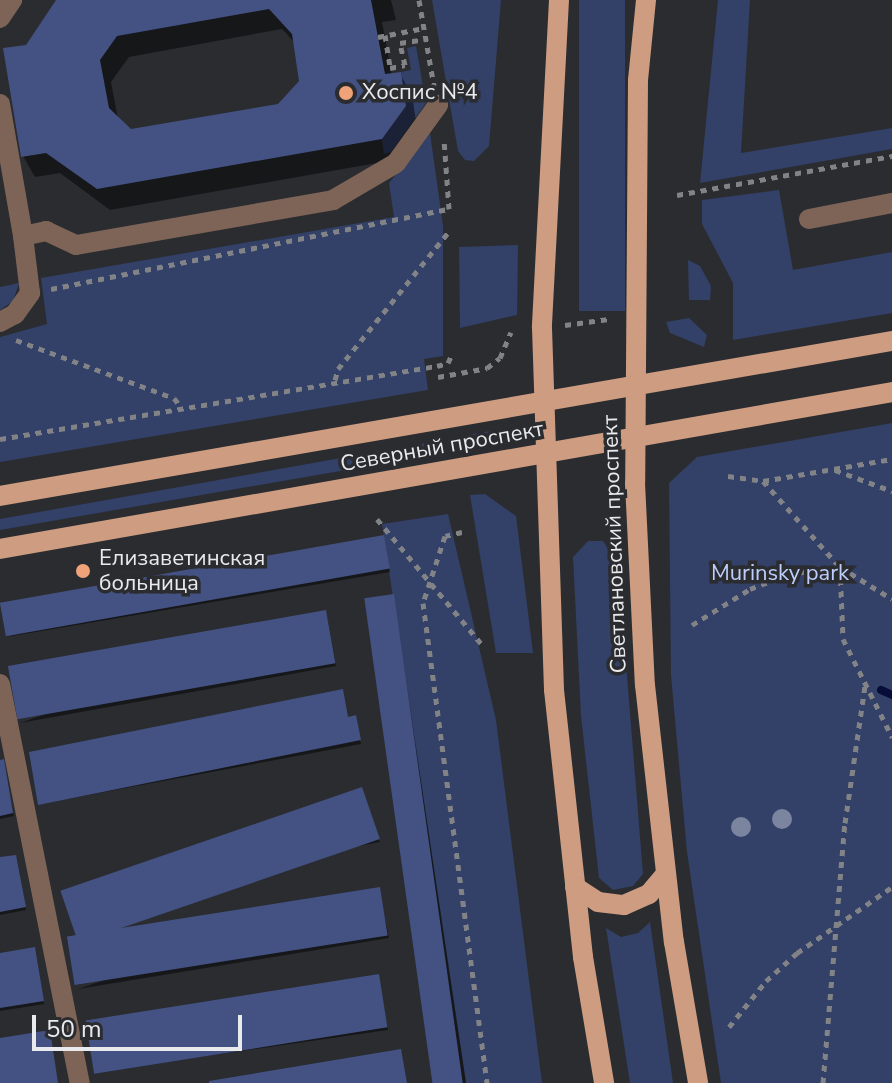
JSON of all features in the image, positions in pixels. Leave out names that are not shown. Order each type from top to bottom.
[{"type":"main road","points":[[559,0],[543,402],[544,453],[554,690],[575,887],[604,1083]]},
{"type":"main road","name":"Светлановский проспект","points":[[646,0],[638,80],[634,388],[645,685],[666,874],[698,1083]]},
{"type":"main road","name":"Северный проспект","points":[[0,496],[892,341]]},
{"type":"main road","name":"Северный проспект","points":[[0,549],[892,392]]},
{"type":"main road","points":[[575,887],[598,902],[624,905],[649,894],[666,874]]},
{"type":"lane","points":[[0,18],[12,0]]},
{"type":"lane","points":[[0,104],[30,293],[2,329]]},
{"type":"lane","points":[[23,236],[46,231],[76,245],[333,200],[396,163],[438,105]]},
{"type":"lane","points":[[809,219],[892,203]]},
{"type":"lane","points":[[0,684],[80,1083]]},
{"type":"path","points":[[424,28],[382,36],[390,68],[405,65],[400,43],[426,39]]},
{"type":"path","points":[[677,195],[892,156]]},
{"type":"path","points":[[30,293],[449,209]]},
{"type":"path","points":[[335,380],[338,369],[450,230]]},
{"type":"path","points":[[565,325],[609,319]]},
{"type":"path","points":[[2,329],[174,398],[181,407]]},
{"type":"path","points":[[438,377],[487,368],[500,358],[511,332]]},
{"type":"path","points":[[0,439],[335,380],[437,366],[448,363],[452,354]]},
{"type":"path","points":[[728,476],[763,481],[892,459]]},
{"type":"path","points":[[834,469],[892,491]]},
{"type":"path","points":[[763,481],[840,567],[892,599]]},
{"type":"path","points":[[377,519],[484,647]]},
{"type":"path","points":[[462,532],[445,536],[423,603],[487,1083]]},
{"type":"path","points":[[692,625],[750,589],[789,574],[840,567]]},
{"type":"path","points":[[840,567],[843,639],[892,737]]},
{"type":"path","points":[[823,1083],[837,920],[865,686]]},
{"type":"path","points":[[729,1027],[766,981],[837,920],[892,887]]},
{"type":"green space","points":[[432,0],[501,0],[489,146],[474,161],[465,160],[458,151]]},
{"type":"green space","points":[[579,0],[625,0],[625,311],[579,311]]},
{"type":"green space","points":[[718,0],[750,0],[741,153],[892,128],[892,149],[700,183]]},
{"type":"green space","points":[[416,46],[426,103],[391,152],[384,154],[382,139],[406,106],[401,72],[411,70],[407,48]]},
{"type":"green space","points":[[430,133],[443,226],[443,356],[424,359],[428,390],[0,462],[0,337],[47,324],[41,278],[394,217],[389,183]]},
{"type":"green space","points":[[779,190],[793,270],[892,252],[892,313],[733,340],[733,283],[702,224],[702,200]]},
{"type":"green space","points":[[518,245],[517,315],[460,328],[459,247]]},
{"type":"green space","points":[[688,260],[700,266],[711,286],[710,300],[689,300]]},
{"type":"green space","points":[[19,283],[13,301],[0,310],[0,287]]},
{"type":"green space","points":[[689,318],[707,335],[704,347],[670,333],[666,322]]},
{"type":"green space","name":"Murinsky park","points":[[892,423],[892,1083],[721,1083],[687,852],[671,675],[669,483],[697,457]]},
{"type":"green space","points":[[502,429],[508,438],[502,443],[457,451],[455,437]]},
{"type":"green space","points":[[436,441],[438,454],[0,530],[0,519]]},
{"type":"green space","points":[[485,494],[516,516],[533,653],[496,653],[470,495]]},
{"type":"green space","points":[[448,514],[496,720],[542,1083],[466,1083],[382,524]]},
{"type":"green space","points":[[588,541],[603,541],[618,564],[643,874],[633,886],[613,890],[599,878],[581,716],[573,557]]},
{"type":"green space","points":[[650,922],[673,1083],[630,1083],[606,928],[621,937],[638,933]]},
{"type":"building","name":"Хоспис №4","points":[[56,0],[371,0],[385,74],[401,72],[406,106],[382,139],[97,189],[46,153],[21,157],[3,48],[26,45]],"holes":[[[269,9],[292,34],[299,81],[278,104],[131,129],[109,108],[100,60],[117,36]]]},
{"type":"building","points":[[384,535],[390,568],[6,636],[0,603]]},
{"type":"building","points":[[394,594],[463,1083],[432,1083],[364,598]]},
{"type":"building","points":[[326,610],[335,663],[17,719],[8,666]]},
{"type":"building","points":[[343,689],[348,717],[356,715],[361,740],[38,805],[29,752]]},
{"type":"building","points":[[4,759],[13,813],[0,816],[0,760]]},
{"type":"building","points":[[362,787],[380,839],[78,943],[60,891]]},
{"type":"building","points":[[16,855],[26,907],[0,912],[0,857]]},
{"type":"building","points":[[380,887],[388,935],[75,985],[67,937]]},
{"type":"building","points":[[35,947],[44,1001],[0,1008],[0,953]]},
{"type":"building","points":[[379,974],[387,1027],[94,1074],[86,1020]]},
{"type":"building","points":[[50,1030],[58,1083],[0,1083],[0,1038]]},
{"type":"building","points":[[401,1049],[407,1083],[209,1083],[209,1081]]},
{"type":"waterway","points":[[881,690],[892,695]]},
{"type":"place","name":"Хоспис №4","points":[[346,93]]},
{"type":"place","name":"Елизаветинская больница","points":[[83,571]]}]
